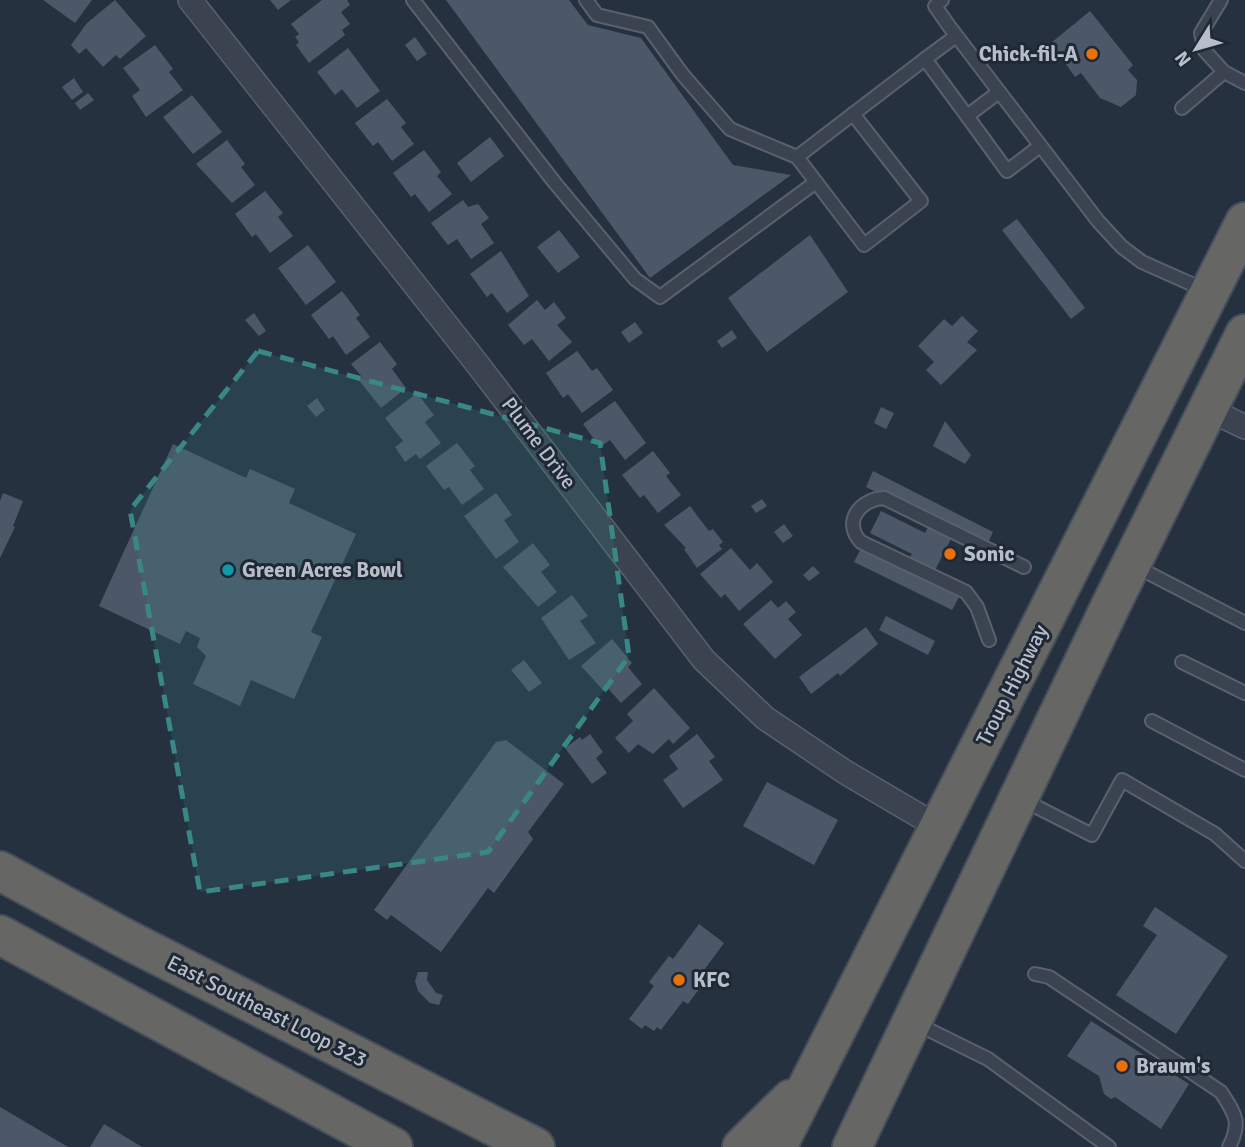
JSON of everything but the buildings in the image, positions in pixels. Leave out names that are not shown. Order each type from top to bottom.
[{"type":"highway","name":"Troup Highway","points":[[778,1147],[1245,222]]},
{"type":"highway","points":[[857,1141],[1132,564],[1245,334]]},
{"type":"highway","name":"East Southeast Loop 323","points":[[0,871],[124,938],[535,1147]]},
{"type":"highway","points":[[0,934],[393,1147]]},
{"type":"highway","points":[[742,1147],[813,1078]]},
{"type":"street","name":"Plume Drive","points":[[190,0],[450,328],[704,660],[765,718],[845,772],[940,828]]},
{"type":"street","points":[[1208,409],[1245,427]]},
{"type":"lane","points":[[413,0],[555,184],[635,279],[660,297],[816,182]]},
{"type":"lane","points":[[586,0],[597,15],[648,27],[683,75],[730,129],[797,157],[864,245],[921,201],[853,114]]},
{"type":"lane","points":[[1221,0],[1201,33],[1205,51],[1224,72],[1245,83]]},
{"type":"lane","points":[[936,2],[956,36],[1098,221],[1122,247],[1142,262],[1210,292]]},
{"type":"lane","points":[[797,157],[956,36]]},
{"type":"lane","points":[[925,59],[1007,171],[1040,146]]},
{"type":"lane","points":[[1182,108],[1224,72]]},
{"type":"lane","points":[[967,116],[999,92]]},
{"type":"lane","points":[[989,640],[977,607],[966,592],[861,542],[855,535],[853,522],[859,507],[870,498],[884,498],[1024,567]]},
{"type":"lane","points":[[1132,564],[1245,623]]},
{"type":"lane","points":[[1182,662],[1245,693]]},
{"type":"lane","points":[[1152,721],[1245,770]]},
{"type":"lane","points":[[1020,798],[1092,835],[1122,780],[1215,834],[1245,861]]},
{"type":"lane","points":[[1035,974],[1049,977],[1221,1092],[1233,1112],[1238,1130],[1229,1147]]},
{"type":"lane","points":[[913,1023],[988,1059],[1109,1147]]},
{"type":"highlighted area","points":[[258,351],[600,443],[629,656],[488,852],[200,892],[130,510]]},
{"type":"place","name":"Chick-fil-A","points":[[1092,54]]},
{"type":"place","name":"Sonic","points":[[950,554]]},
{"type":"place","name":"Green Acres Bowl","points":[[228,570]]},
{"type":"place","name":"KFC","points":[[679,980]]},
{"type":"place","name":"Braum's","points":[[1122,1066]]}]
